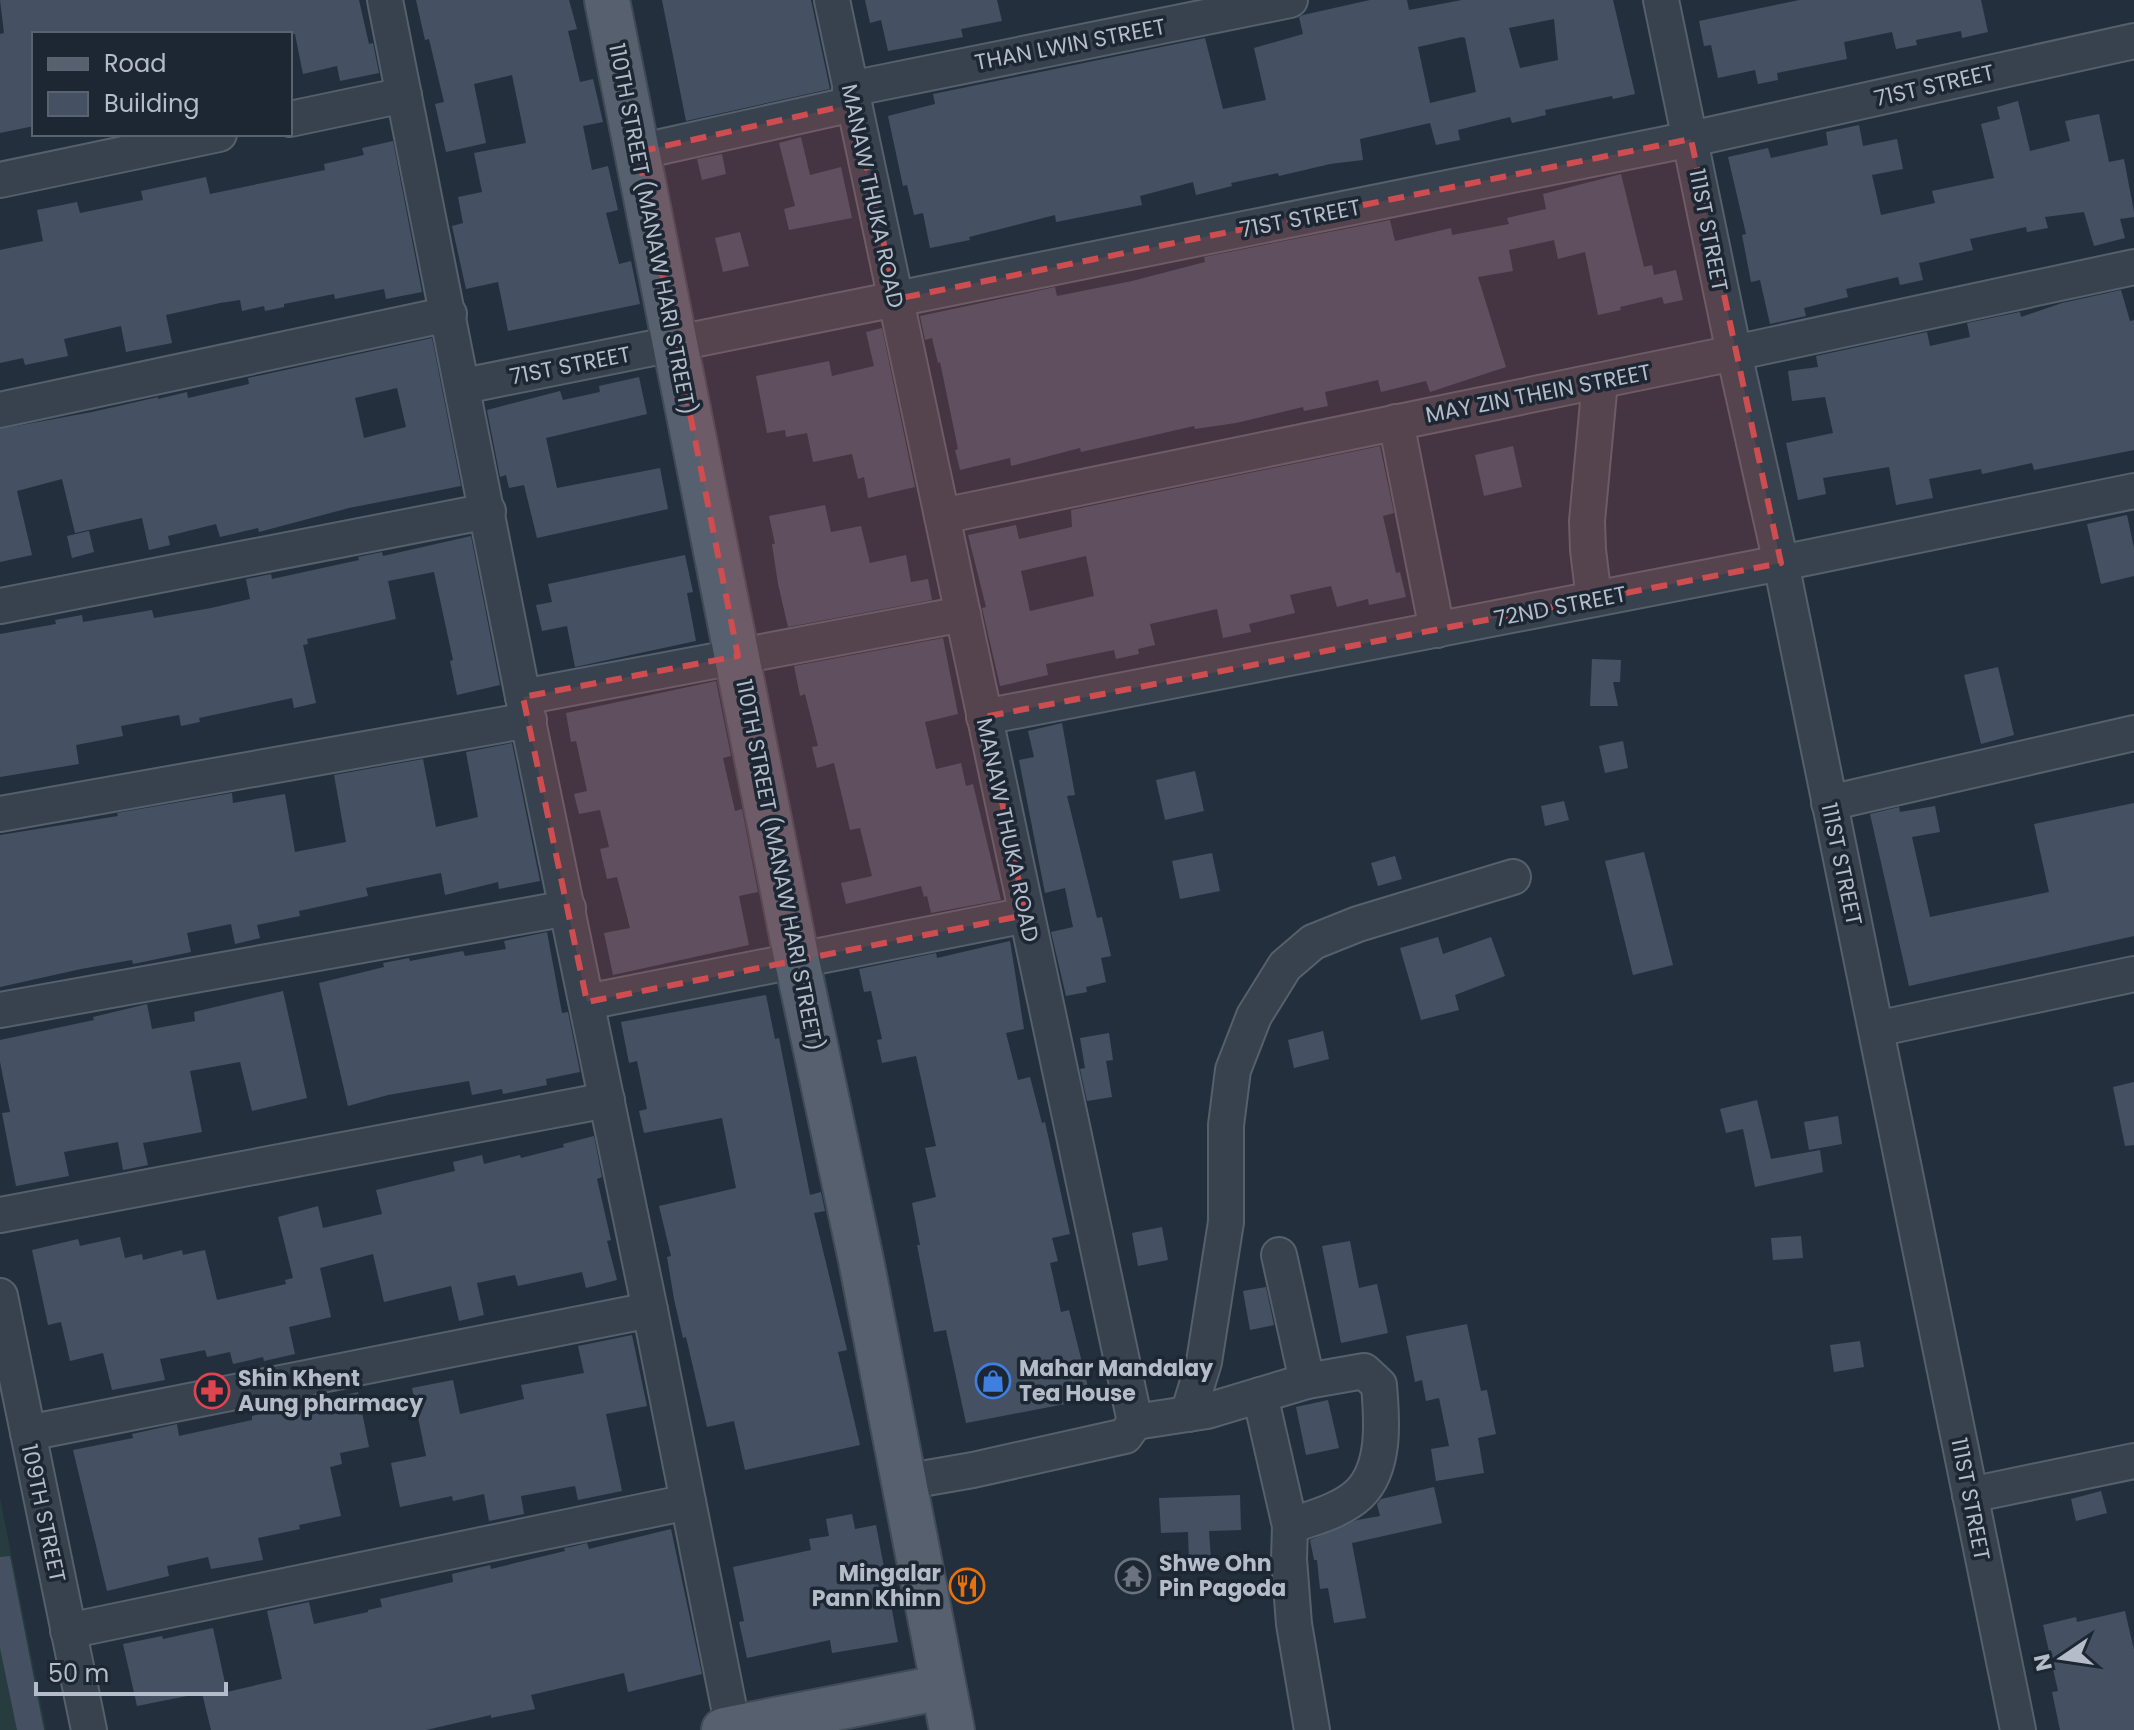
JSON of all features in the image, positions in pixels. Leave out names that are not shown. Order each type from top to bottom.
[{"type":"main road","name":"110TH STREET (MANAW HARI STREET)","points":[[607,0],[797,961],[861,1260],[952,1730]]},
{"type":"main road","points":[[728,1729],[943,1687]]},
{"type":"street","points":[[385,0],[650,1310],[728,1729]]},
{"type":"street","name":"MANAW THUKA ROAD","points":[[832,0],[1135,1422]]},
{"type":"street","name":"THAN LWIN STREET","points":[[638,152],[851,96],[1290,0]]},
{"type":"street","name":"111ST STREET","points":[[1661,0],[1781,563],[2018,1730]]},
{"type":"street","name":"71ST STREET","points":[[464,386],[1691,139],[2134,41]]},
{"type":"street","points":[[292,119],[404,95]]},
{"type":"street","points":[[0,180],[209,136]]},
{"type":"street","name":"MAY ZIN THEIN STREET","points":[[942,516],[2134,267]]},
{"type":"street","points":[[0,410],[449,314]]},
{"type":"street","points":[[1594,599],[1587,521],[1600,381]]},
{"type":"street","points":[[1396,422],[1437,630]]},
{"type":"street","name":"72ND STREET","points":[[984,717],[1781,563],[2134,491]]},
{"type":"street","points":[[0,606],[488,511]]},
{"type":"street","points":[[0,814],[526,708],[738,656],[963,614]]},
{"type":"street","points":[[1829,803],[2134,733]]},
{"type":"street","points":[[1188,1414],[1204,1362],[1226,1222],[1226,1125],[1233,1070],[1254,1016],[1285,966],[1313,942],[1358,924],[1513,877]]},
{"type":"street","points":[[0,1010],[568,908]]},
{"type":"street","points":[[587,1002],[1026,915]]},
{"type":"street","points":[[1876,1029],[2134,974]]},
{"type":"street","points":[[0,1215],[607,1100]]},
{"type":"street","points":[[1279,1255],[1307,1381]]},
{"type":"street","name":"109TH STREET","points":[[0,1296],[89,1730]]},
{"type":"street","points":[[28,1433],[650,1310]]},
{"type":"street","points":[[904,1482],[1125,1436],[1135,1422],[1188,1414],[1307,1381],[1364,1371],[1379,1385],[1382,1416],[1379,1452],[1368,1481],[1358,1495],[1333,1510],[1290,1526]]},
{"type":"street","points":[[1260,1395],[1290,1526],[1294,1624],[1312,1730]]},
{"type":"street","points":[[1970,1495],[2134,1461]]},
{"type":"street","points":[[68,1631],[688,1502]]},
{"type":"highlighted area","points":[[853,104],[896,299],[1691,139],[1781,563],[984,717],[1026,915],[587,1002],[523,697],[738,656],[638,152]]},
{"type":"green space","points":[[0,1498],[46,1730],[0,1730]]},
{"type":"building","points":[[0,0],[359,0],[379,73],[340,81],[337,66],[303,74],[292,32],[32,32],[32,126],[0,133],[0,34],[4,33]]},
{"type":"building","points":[[416,0],[569,0],[577,29],[568,31],[580,82],[593,79],[603,122],[583,126],[592,170],[608,166],[618,210],[606,213],[619,264],[631,261],[640,304],[508,331],[498,282],[466,289],[452,226],[463,223],[458,197],[482,192],[474,153],[526,143],[512,75],[474,84],[486,143],[446,152],[435,104],[444,102]]},
{"type":"building","points":[[662,0],[811,0],[830,89],[686,121]]},
{"type":"building","points":[[865,0],[997,0],[1002,21],[961,29],[963,37],[888,51],[881,20],[870,23]]},
{"type":"building","points":[[1370,0],[1407,0],[1409,10],[1462,0],[1613,0],[1635,94],[1545,110],[1546,115],[1512,123],[1510,117],[1458,130],[1460,140],[1436,145],[1430,123],[1360,139],[1363,160],[1279,176],[1278,173],[1231,183],[1232,186],[1196,195],[1193,182],[1140,196],[1142,205],[1056,222],[1055,215],[969,237],[970,240],[930,248],[923,213],[914,215],[907,185],[903,186],[888,116],[935,104],[933,94],[1205,38],[1223,109],[1266,100],[1254,48],[1303,34],[1299,17]],"holes":[[[1554,19],[1558,60],[1520,68],[1509,28]],[[1465,38],[1476,92],[1430,103],[1418,47]]]},
{"type":"building","points":[[1799,0],[1981,0],[1988,32],[1962,38],[1961,31],[1916,40],[1917,45],[1896,49],[1892,32],[1844,42],[1847,59],[1777,73],[1778,80],[1758,84],[1755,70],[1718,78],[1711,45],[1704,46],[1699,21]]},
{"type":"building","points":[[2018,101],[2030,151],[2070,141],[2065,121],[2099,114],[2109,162],[2124,159],[2134,212],[2134,217],[2120,219],[2125,238],[2094,246],[2084,212],[2045,217],[2048,228],[2027,232],[2026,227],[1970,239],[1973,250],[1919,263],[1923,280],[1900,285],[1898,277],[1846,289],[1848,297],[1804,308],[1806,316],[1770,324],[1760,280],[1751,282],[1742,235],[1746,234],[1728,157],[1768,148],[1771,158],[1828,145],[1826,132],[1859,125],[1863,146],[1897,139],[1903,169],[1872,175],[1881,215],[1935,203],[1932,191],[1994,178],[1981,124],[2000,119],[1997,107]]},
{"type":"building","points":[[801,137],[810,175],[841,167],[852,218],[789,230],[784,209],[795,206],[779,143]]},
{"type":"building","points":[[393,141],[422,292],[386,299],[384,289],[335,299],[334,294],[265,311],[264,306],[242,311],[240,300],[220,303],[166,315],[172,343],[126,352],[121,326],[64,339],[68,356],[25,365],[23,358],[0,363],[0,250],[43,241],[37,210],[77,202],[80,213],[143,200],[141,191],[206,177],[210,194],[325,170],[324,164],[364,155],[362,148]]},
{"type":"building","points":[[722,154],[726,174],[702,180],[697,159]]},
{"type":"building","points":[[1621,174],[1644,267],[1652,265],[1654,275],[1676,270],[1683,300],[1664,304],[1662,297],[1598,315],[1585,252],[1558,259],[1554,240],[1509,250],[1513,271],[1478,277],[1506,367],[1430,392],[1426,381],[1381,392],[1378,380],[1325,392],[1328,406],[1304,411],[1303,407],[1236,423],[1195,429],[1194,426],[1081,452],[1080,448],[1011,466],[1010,458],[960,470],[940,362],[932,338],[925,340],[920,316],[1055,287],[1057,296],[1132,281],[1205,262],[1204,257],[1390,220],[1395,241],[1451,228],[1452,235],[1509,224],[1507,218],[1546,209],[1543,194]]},
{"type":"building","points":[[740,232],[749,266],[723,272],[715,238]]},
{"type":"building","points":[[2121,290],[2130,321],[2134,320],[2134,450],[2034,470],[2032,463],[1982,474],[1981,469],[1929,479],[1933,498],[1896,505],[1889,467],[1823,478],[1826,494],[1798,500],[1786,443],[1833,433],[1825,397],[1792,401],[1788,371],[1818,367],[1816,356],[1927,332],[1930,346],[1970,337],[1967,323],[2020,312],[2021,317],[2062,303]]},
{"type":"building","points":[[882,328],[915,487],[868,498],[864,477],[858,479],[852,454],[813,462],[807,433],[786,437],[785,430],[767,433],[756,376],[829,361],[832,376],[874,366],[866,332]]},
{"type":"building","points":[[432,338],[461,486],[349,508],[259,532],[258,528],[220,537],[216,524],[168,536],[170,545],[149,550],[142,518],[75,533],[62,479],[17,491],[32,555],[0,562],[0,429],[187,392],[188,398],[249,384],[248,378]],"holes":[[[397,388],[406,427],[364,438],[355,398]]]},
{"type":"building","points":[[639,377],[647,414],[546,438],[557,488],[660,468],[668,509],[537,538],[524,485],[509,488],[506,475],[500,477],[487,410],[560,391],[563,400],[600,392],[599,386]]},
{"type":"building","points":[[1380,446],[1394,513],[1383,516],[1396,573],[1400,572],[1406,597],[1369,605],[1368,599],[1337,607],[1331,586],[1290,595],[1295,613],[1249,624],[1251,632],[1223,638],[1217,609],[1150,624],[1155,645],[1138,649],[1139,654],[1116,659],[1114,650],[1046,664],[1048,675],[1000,686],[982,608],[986,607],[968,535],[1016,525],[1019,539],[1072,527],[1071,510]],"holes":[[[1086,556],[1094,596],[1030,611],[1021,571]]]},
{"type":"building","points":[[1513,446],[1522,487],[1484,496],[1475,455]]},
{"type":"building","points":[[825,505],[831,532],[861,526],[870,563],[906,555],[911,582],[928,579],[932,600],[788,627],[778,584],[769,516]]},
{"type":"building","points":[[2127,515],[2134,548],[2134,576],[2101,584],[2087,524]]},
{"type":"building","points":[[89,531],[94,552],[72,558],[67,536]]},
{"type":"building","points":[[471,536],[500,685],[457,695],[450,661],[453,660],[434,572],[388,581],[396,619],[307,639],[308,644],[303,645],[316,703],[294,708],[292,698],[199,718],[200,722],[181,726],[179,715],[121,726],[123,736],[76,745],[79,764],[0,777],[0,634],[56,624],[55,620],[82,615],[83,622],[152,610],[154,618],[211,608],[250,599],[246,579],[271,574],[272,579],[359,560],[358,557],[382,552],[383,556]]},
{"type":"building","points":[[685,555],[693,592],[687,593],[696,641],[575,667],[567,626],[542,631],[536,605],[552,602],[548,584]]},
{"type":"building","points":[[943,638],[958,714],[925,722],[936,769],[961,763],[966,786],[973,784],[1001,900],[931,913],[921,886],[846,904],[841,883],[872,876],[860,828],[850,830],[834,763],[817,768],[812,747],[818,746],[805,694],[800,696],[794,666]]},
{"type":"building","points":[[1592,659],[1621,660],[1620,682],[1613,682],[1618,706],[1590,706]]},
{"type":"building","points":[[1998,667],[2014,735],[1981,744],[1964,675]]},
{"type":"building","points":[[716,681],[731,756],[723,758],[735,811],[742,809],[758,892],[739,896],[749,945],[613,975],[604,933],[630,928],[617,877],[607,879],[600,849],[609,847],[600,810],[579,814],[574,794],[587,791],[576,741],[571,742],[566,713]]},
{"type":"building","points":[[1062,723],[1075,795],[1067,796],[1097,918],[1102,917],[1111,956],[1101,958],[1106,982],[1086,987],[1087,992],[1066,996],[1051,932],[1073,927],[1065,888],[1045,893],[1019,760],[1034,757],[1028,731]]},
{"type":"building","points":[[1623,741],[1628,768],[1605,773],[1599,746]]},
{"type":"building","points":[[512,743],[540,881],[499,889],[498,882],[445,895],[441,873],[366,888],[368,896],[299,911],[300,916],[257,925],[260,938],[235,944],[231,924],[187,933],[191,952],[133,964],[132,960],[81,969],[0,987],[0,835],[232,793],[233,803],[285,794],[295,852],[346,842],[334,775],[423,759],[436,827],[478,817],[466,752]]},
{"type":"building","points":[[1195,771],[1204,811],[1165,820],[1156,780]]},
{"type":"building","points":[[1564,801],[1569,820],[1545,826],[1541,806]]},
{"type":"building","points":[[2134,803],[2134,936],[1909,986],[1870,814],[1899,807],[1900,812],[1935,806],[1940,832],[1912,837],[1930,917],[2049,892],[2034,824]]},
{"type":"building","points":[[1644,852],[1673,965],[1633,975],[1605,861]]},
{"type":"building","points":[[1212,853],[1220,891],[1180,899],[1172,861]]},
{"type":"building","points":[[1395,856],[1402,879],[1378,886],[1371,863]]},
{"type":"building","points":[[547,932],[562,1013],[568,1012],[580,1072],[546,1079],[547,1085],[503,1094],[502,1089],[472,1095],[469,1081],[388,1095],[348,1106],[319,983],[409,958],[410,961],[463,951],[465,956],[506,949],[504,941]]},
{"type":"building","points":[[1438,937],[1443,954],[1491,937],[1505,976],[1455,995],[1459,1010],[1421,1020],[1400,948]]},
{"type":"building","points":[[1010,941],[1024,1029],[1006,1033],[1018,1080],[1030,1077],[1042,1123],[1045,1122],[1070,1234],[1052,1238],[1058,1261],[1050,1263],[1061,1312],[1069,1310],[1091,1399],[966,1423],[946,1330],[934,1332],[917,1245],[920,1245],[912,1203],[936,1197],[925,1148],[936,1146],[916,1056],[882,1063],[877,1040],[882,1039],[871,991],[864,992],[859,969],[936,953],[937,958]]},
{"type":"building","points":[[283,991],[307,1098],[252,1111],[240,1062],[190,1071],[202,1132],[143,1143],[148,1165],[123,1170],[118,1142],[64,1152],[69,1176],[16,1186],[2,1113],[10,1112],[0,1062],[0,1040],[94,1020],[93,1017],[147,1004],[152,1029],[195,1021],[194,1012]]},
{"type":"building","points":[[766,995],[775,1039],[779,1038],[810,1195],[821,1192],[825,1211],[814,1213],[847,1350],[838,1352],[860,1445],[745,1470],[734,1421],[707,1427],[674,1299],[667,1257],[671,1256],[659,1206],[736,1188],[722,1118],[644,1133],[639,1111],[647,1109],[637,1061],[629,1063],[621,1022]]},
{"type":"building","points":[[1323,1031],[1329,1059],[1294,1068],[1288,1040]]},
{"type":"building","points":[[1109,1033],[1113,1060],[1106,1061],[1112,1097],[1087,1101],[1080,1069],[1085,1068],[1080,1038]]},
{"type":"building","points":[[2134,1082],[2134,1145],[2125,1146],[2113,1087]]},
{"type":"building","points":[[1757,1100],[1771,1159],[1820,1150],[1823,1172],[1755,1187],[1743,1129],[1726,1133],[1720,1109]]},
{"type":"building","points":[[1838,1116],[1842,1144],[1809,1150],[1804,1122]]},
{"type":"building","points":[[594,1136],[602,1177],[597,1179],[617,1280],[586,1288],[582,1272],[518,1286],[515,1275],[477,1283],[484,1315],[459,1321],[451,1286],[384,1302],[373,1254],[320,1268],[331,1317],[289,1327],[295,1354],[233,1364],[230,1352],[207,1357],[205,1350],[160,1359],[165,1380],[112,1390],[103,1353],[70,1361],[61,1322],[48,1325],[32,1250],[78,1239],[80,1246],[120,1237],[125,1258],[142,1254],[143,1260],[182,1250],[183,1255],[205,1250],[217,1300],[286,1284],[285,1280],[293,1278],[278,1217],[318,1206],[323,1228],[382,1214],[376,1190],[455,1171],[453,1162],[482,1155],[484,1164],[520,1155],[521,1158]]},
{"type":"building","points":[[1162,1227],[1168,1260],[1138,1266],[1132,1233]]},
{"type":"building","points":[[1801,1236],[1803,1258],[1773,1260],[1771,1238]]},
{"type":"building","points":[[1350,1241],[1359,1288],[1377,1284],[1388,1333],[1341,1343],[1322,1246]]},
{"type":"building","points":[[1266,1287],[1274,1325],[1250,1330],[1243,1291]]},
{"type":"building","points":[[1467,1324],[1481,1391],[1487,1390],[1496,1434],[1478,1438],[1484,1473],[1436,1481],[1431,1449],[1449,1446],[1439,1398],[1426,1401],[1422,1380],[1415,1382],[1406,1336]]},
{"type":"building","points":[[632,1335],[647,1406],[606,1414],[622,1491],[578,1500],[575,1486],[521,1496],[524,1514],[489,1521],[484,1494],[453,1501],[452,1496],[400,1507],[391,1463],[426,1456],[412,1388],[453,1380],[460,1414],[524,1399],[521,1385],[584,1373],[578,1346]]},
{"type":"building","points":[[1860,1341],[1864,1367],[1834,1372],[1830,1345]]},
{"type":"building","points":[[358,1392],[369,1447],[340,1453],[342,1464],[330,1467],[341,1516],[258,1538],[263,1560],[211,1569],[208,1557],[167,1566],[169,1576],[107,1591],[73,1450],[133,1438],[132,1434],[177,1424],[179,1436]]},
{"type":"building","points":[[1328,1400],[1339,1448],[1306,1455],[1296,1407]]},
{"type":"building","points":[[1434,1487],[1442,1523],[1352,1543],[1366,1618],[1334,1623],[1328,1588],[1320,1589],[1317,1560],[1314,1560],[1310,1540],[1357,1520],[1380,1516],[1377,1504],[1381,1499]]},
{"type":"building","points":[[2101,1491],[2107,1513],[2076,1521],[2071,1499]]},
{"type":"building","points":[[1240,1495],[1241,1530],[1209,1531],[1211,1560],[1189,1561],[1188,1532],[1161,1533],[1159,1498]]},
{"type":"building","points":[[852,1514],[855,1529],[876,1525],[898,1642],[832,1653],[830,1640],[747,1658],[739,1622],[744,1621],[733,1567],[811,1550],[809,1539],[829,1536],[826,1519]]},
{"type":"building","points":[[671,1529],[702,1674],[628,1692],[624,1673],[531,1695],[535,1709],[491,1718],[491,1715],[426,1730],[211,1730],[202,1693],[137,1706],[123,1644],[213,1628],[227,1692],[282,1679],[267,1611],[309,1602],[314,1624],[382,1607],[380,1599],[453,1582],[452,1574],[490,1565],[491,1569],[587,1543],[589,1549]]},
{"type":"building","points":[[10,1556],[44,1730],[17,1730],[0,1648],[0,1557]]},
{"type":"building","points":[[2125,1611],[2134,1650],[2134,1730],[2060,1730],[2052,1692],[2058,1691],[2043,1625],[2076,1617],[2077,1622]]},
{"type":"place","name":"Mahar Mandalay Tea House","points":[[993,1381]]},
{"type":"place","name":"Shin Khent Aung pharmacy","points":[[212,1391]]},
{"type":"place","name":"Shwe Ohn Pin Pagoda","points":[[1133,1576]]},
{"type":"place","name":"Mingalar Pann Khinn","points":[[967,1586]]}]
